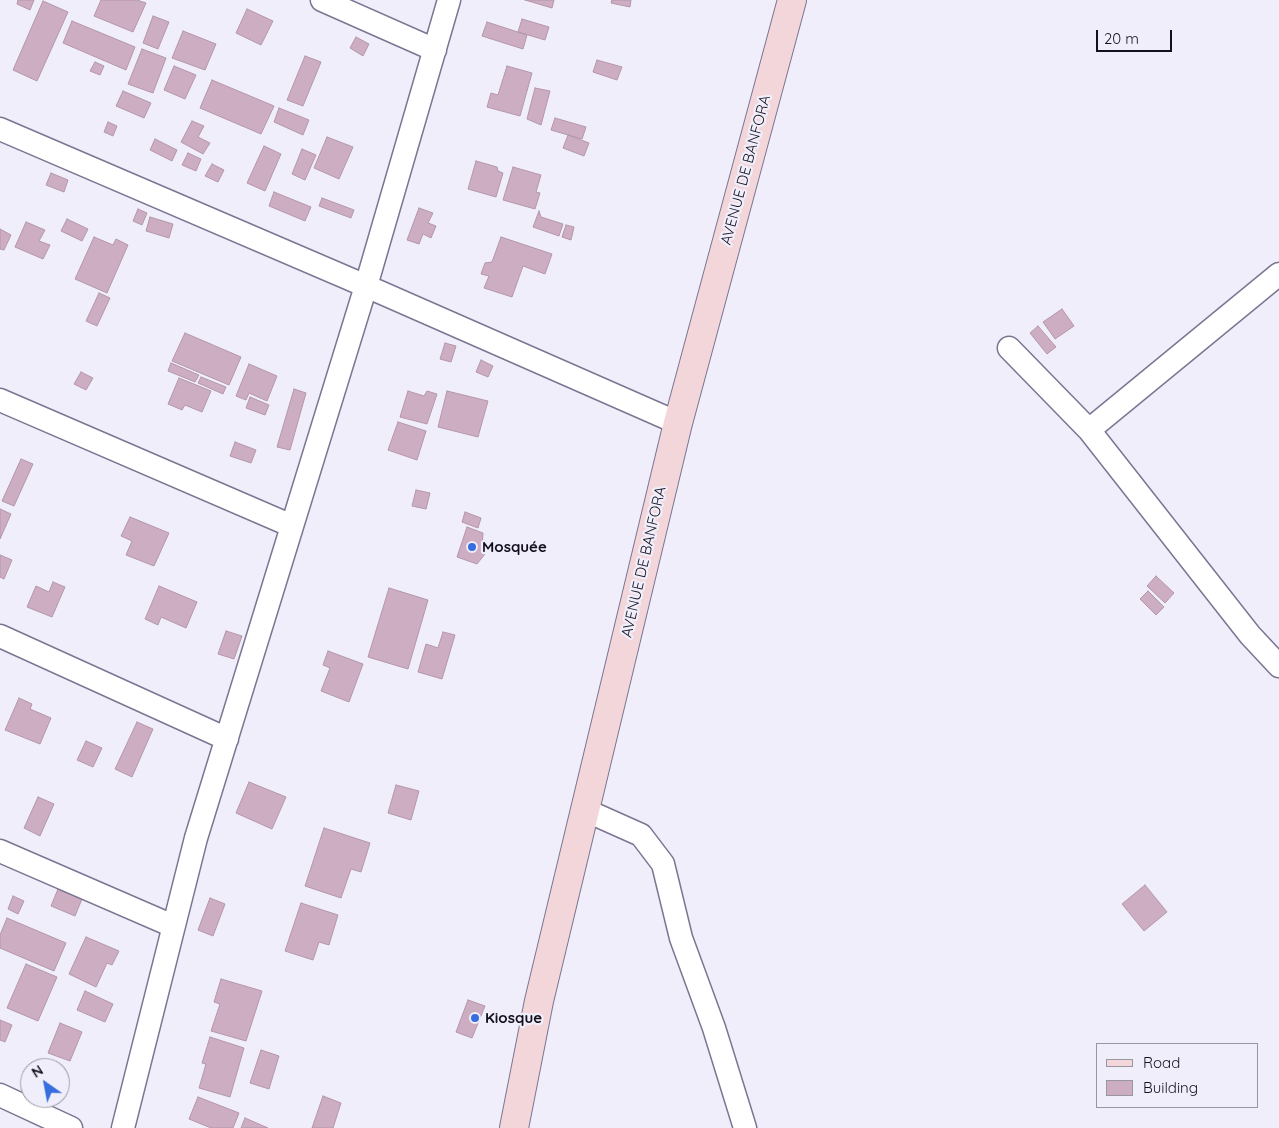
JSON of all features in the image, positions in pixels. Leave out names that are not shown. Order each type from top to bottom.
[{"type":"main road","name":"AVENUE DE BANFORA","points":[[514,1128],[539,1001],[678,423],[792,0]]},
{"type":"street","points":[[322,0],[435,50]]},
{"type":"street","points":[[123,1128],[196,838],[366,286],[449,0]]},
{"type":"street","points":[[0,129],[366,286],[678,423]]},
{"type":"street","points":[[1089,430],[1279,274]]},
{"type":"street","points":[[1009,348],[1089,430],[1250,635],[1279,666]]},
{"type":"street","points":[[0,400],[292,526]]},
{"type":"street","points":[[0,636],[227,739]]},
{"type":"street","points":[[585,810],[641,835],[663,864],[681,938],[714,1028],[745,1128]]},
{"type":"street","points":[[0,851],[173,926]]},
{"type":"street","points":[[0,1094],[71,1128]]},
{"type":"building","points":[[18,0],[34,0],[30,10],[17,4]]},
{"type":"building","points":[[101,0],[137,0],[146,3],[133,32],[94,16]]},
{"type":"building","points":[[525,0],[554,0],[552,8]]},
{"type":"building","points":[[612,0],[631,0],[630,7],[611,3]]},
{"type":"building","points":[[43,1],[68,12],[37,81],[13,70]]},
{"type":"building","points":[[247,9],[273,21],[261,45],[236,33]]},
{"type":"building","points":[[153,16],[169,22],[158,49],[143,43]]},
{"type":"building","points":[[522,19],[549,27],[545,40],[518,32]]},
{"type":"building","points":[[72,21],[135,47],[126,70],[63,43]]},
{"type":"building","points":[[487,22],[527,35],[523,49],[482,36]]},
{"type":"building","points":[[183,31],[216,44],[205,70],[172,58]]},
{"type":"building","points":[[356,37],[369,44],[363,56],[350,48]]},
{"type":"building","points":[[142,49],[166,58],[153,93],[128,84]]},
{"type":"building","points":[[305,56],[321,62],[303,106],[287,100]]},
{"type":"building","points":[[597,60],[622,67],[617,80],[593,72]]},
{"type":"building","points":[[95,62],[104,66],[100,75],[90,71]]},
{"type":"building","points":[[174,66],[196,75],[185,99],[164,90]]},
{"type":"building","points":[[507,66],[532,73],[520,116],[487,107],[491,93],[498,95]]},
{"type":"building","points":[[212,80],[274,106],[261,134],[200,108]]},
{"type":"building","points":[[535,88],[550,91],[541,125],[527,119]]},
{"type":"building","points":[[123,91],[151,103],[144,118],[116,106]]},
{"type":"building","points":[[279,108],[309,120],[303,135],[274,122]]},
{"type":"building","points":[[555,118],[586,127],[582,139],[551,130]]},
{"type":"building","points":[[192,121],[204,126],[198,137],[210,143],[203,154],[181,142]]},
{"type":"building","points":[[108,122],[117,126],[113,136],[104,132]]},
{"type":"building","points":[[568,135],[589,143],[584,156],[563,148]]},
{"type":"building","points":[[327,137],[353,147],[339,179],[314,168]]},
{"type":"building","points":[[155,139],[177,150],[172,161],[150,150]]},
{"type":"building","points":[[264,146],[281,154],[265,191],[247,183]]},
{"type":"building","points":[[302,149],[316,155],[305,180],[292,174]]},
{"type":"building","points":[[188,153],[201,159],[196,171],[182,165]]},
{"type":"building","points":[[476,161],[497,167],[498,171],[503,173],[496,197],[468,189]]},
{"type":"building","points":[[212,164],[224,170],[218,182],[205,176]]},
{"type":"building","points":[[513,167],[541,175],[536,192],[540,193],[535,209],[503,200]]},
{"type":"building","points":[[51,173],[68,180],[64,192],[46,185]]},
{"type":"building","points":[[274,192],[311,207],[305,221],[269,206]]},
{"type":"building","points":[[322,198],[354,210],[351,218],[319,206]]},
{"type":"building","points":[[419,208],[433,213],[428,223],[436,226],[431,238],[423,234],[419,244],[407,240]]},
{"type":"building","points":[[138,209],[147,213],[142,225],[133,221]]},
{"type":"building","points":[[539,211],[541,217],[563,224],[559,236],[533,227]]},
{"type":"building","points":[[150,217],[173,224],[169,238],[146,231]]},
{"type":"building","points":[[67,219],[88,229],[82,241],[61,231]]},
{"type":"building","points":[[26,222],[45,230],[39,241],[50,245],[43,259],[15,247]]},
{"type":"building","points":[[566,225],[574,227],[571,240],[562,237]]},
{"type":"building","points":[[0,229],[11,235],[4,250],[0,249]]},
{"type":"building","points":[[94,237],[113,245],[116,239],[128,245],[107,293],[75,279]]},
{"type":"building","points":[[501,237],[552,254],[545,274],[523,266],[512,297],[484,288],[489,276],[481,274],[485,263],[492,262]]},
{"type":"building","points":[[99,293],[110,298],[97,326],[86,321]]},
{"type":"building","points":[[1062,309],[1074,326],[1055,339],[1043,322]]},
{"type":"building","points":[[1038,326],[1056,347],[1047,354],[1030,333]]},
{"type":"building","points":[[185,333],[241,357],[229,385],[172,361]]},
{"type":"building","points":[[445,343],[456,346],[451,362],[440,359]]},
{"type":"building","points":[[481,360],[493,366],[488,377],[476,372]]},
{"type":"building","points":[[171,363],[199,375],[195,382],[168,371]]},
{"type":"building","points":[[249,364],[277,376],[267,401],[249,393],[246,400],[236,396]]},
{"type":"building","points":[[81,372],[93,378],[86,390],[74,384]]},
{"type":"building","points":[[201,377],[226,387],[223,394],[198,383]]},
{"type":"building","points":[[179,378],[211,391],[202,412],[185,405],[182,410],[168,404]]},
{"type":"building","points":[[294,389],[306,393],[290,450],[277,447]]},
{"type":"building","points":[[408,391],[424,396],[427,391],[437,394],[427,424],[400,417]]},
{"type":"building","points":[[447,391],[488,401],[478,437],[438,427]]},
{"type":"building","points":[[250,397],[269,405],[265,415],[246,408]]},
{"type":"building","points":[[398,422],[426,431],[417,460],[388,450]]},
{"type":"building","points":[[235,442],[256,450],[251,463],[230,456]]},
{"type":"building","points":[[21,459],[33,464],[14,506],[2,501]]},
{"type":"building","points":[[416,490],[430,493],[426,509],[412,506]]},
{"type":"building","points":[[0,509],[11,514],[0,539]]},
{"type":"building","points":[[465,512],[481,518],[478,528],[462,522]]},
{"type":"building","points":[[130,517],[169,533],[154,566],[126,555],[132,541],[121,536]]},
{"type":"building","points":[[467,527],[483,533],[482,550],[485,554],[477,564],[457,557]]},
{"type":"building","points":[[0,555],[12,560],[4,579],[0,577]]},
{"type":"building","points":[[1156,576],[1174,593],[1165,603],[1147,586]]},
{"type":"building","points":[[53,582],[65,587],[52,617],[27,607],[36,586],[49,592]]},
{"type":"building","points":[[159,586],[197,602],[186,628],[161,617],[158,625],[145,619]]},
{"type":"building","points":[[389,588],[428,600],[408,669],[368,657]]},
{"type":"building","points":[[1148,591],[1164,607],[1156,615],[1140,599]]},
{"type":"building","points":[[226,631],[242,636],[234,659],[218,654]]},
{"type":"building","points":[[443,632],[455,635],[442,679],[418,672],[426,644],[438,648]]},
{"type":"building","points":[[328,651],[363,664],[349,702],[321,691],[330,668],[323,665]]},
{"type":"building","points":[[19,698],[32,704],[30,709],[51,718],[40,744],[5,730]]},
{"type":"building","points":[[137,722],[153,729],[132,777],[115,769]]},
{"type":"building","points":[[86,741],[102,748],[93,767],[77,760]]},
{"type":"building","points":[[249,782],[286,797],[272,829],[236,813]]},
{"type":"building","points":[[396,785],[419,791],[411,820],[388,813]]},
{"type":"building","points":[[38,797],[54,804],[40,836],[24,828]]},
{"type":"building","points":[[324,828],[370,843],[361,872],[351,869],[341,898],[305,886]]},
{"type":"building","points":[[1145,885],[1167,912],[1144,931],[1122,904]]},
{"type":"building","points":[[58,889],[82,899],[75,916],[51,906]]},
{"type":"building","points":[[13,896],[24,901],[18,914],[8,909]]},
{"type":"building","points":[[210,898],[225,904],[213,936],[198,930]]},
{"type":"building","points":[[301,903],[338,915],[329,945],[319,942],[313,960],[285,951]]},
{"type":"building","points":[[7,918],[66,943],[54,971],[0,948],[0,935]]},
{"type":"building","points":[[86,937],[119,951],[112,965],[107,963],[96,987],[69,974]]},
{"type":"building","points":[[26,964],[57,977],[38,1021],[7,1008]]},
{"type":"building","points":[[221,979],[262,991],[246,1041],[211,1031],[220,1004],[214,1002]]},
{"type":"building","points":[[85,991],[113,1004],[105,1022],[77,1010]]},
{"type":"building","points":[[468,1000],[485,1006],[472,1038],[456,1032]]},
{"type":"building","points":[[0,1020],[12,1025],[5,1042],[0,1040]]},
{"type":"building","points":[[60,1023],[82,1032],[70,1061],[70,1058],[62,1058],[48,1053]]},
{"type":"building","points":[[210,1037],[244,1048],[230,1097],[199,1088],[206,1064],[202,1063]]},
{"type":"building","points":[[261,1050],[279,1056],[269,1089],[250,1083]]},
{"type":"building","points":[[323,1096],[341,1103],[333,1128],[312,1128]]},
{"type":"building","points":[[198,1097],[239,1113],[233,1128],[211,1128],[189,1119]]},
{"type":"building","points":[[245,1118],[268,1128],[241,1128]]},
{"type":"place","name":"Mosquée","points":[[472,547]]},
{"type":"place","name":"Kiosque","points":[[475,1018]]}]
